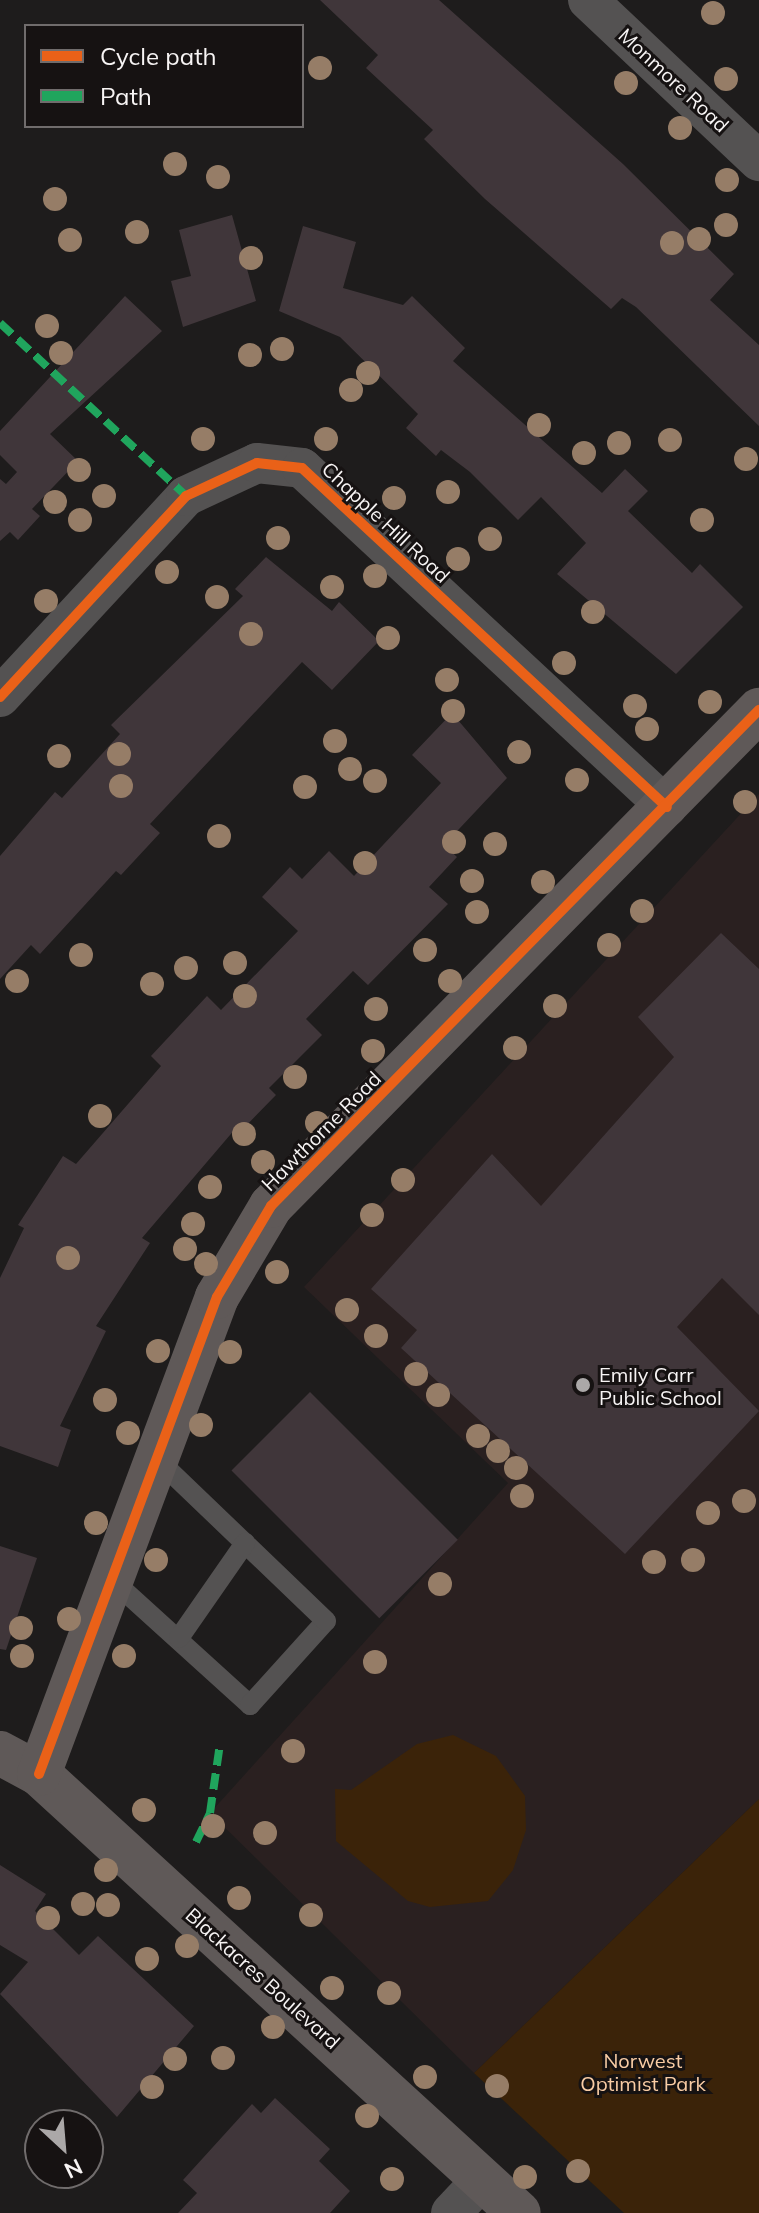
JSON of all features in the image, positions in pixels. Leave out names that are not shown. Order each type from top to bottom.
[{"type":"street","name":"Monmore Road","points":[[588,0],[759,161]]},
{"type":"street","name":"Chapple Hill Road","points":[[0,697],[186,496],[257,463],[302,468],[667,807]]},
{"type":"street","name":"Hawthorne Road","points":[[39,1774],[217,1297],[271,1206],[667,807],[759,710]]},
{"type":"street","name":"Blackacres Boulevard","points":[[0,1753],[39,1774],[519,2213]]},
{"type":"street","points":[[451,2213],[483,2179]]},
{"type":"lane","points":[[110,1578],[250,1705],[326,1621],[155,1457]]},
{"type":"lane","points":[[179,1638],[245,1543]]},
{"type":"shaded area","name":"Emily Carr Public School","points":[[759,794],[759,1799],[474,2073],[210,1813],[508,1483],[304,1287]]},
{"type":"green space","points":[[453,1735],[496,1756],[525,1796],[526,1830],[513,1870],[488,1901],[430,1907],[408,1901],[336,1841],[335,1789],[351,1790],[417,1744]]},
{"type":"green space","name":"Norwest Optimist Park","points":[[759,1799],[759,2213],[624,2213],[474,2073]]},
{"type":"building","points":[[320,0],[439,0],[623,164],[734,274],[710,300],[759,345],[759,426],[636,307],[622,298],[611,309],[485,199],[424,139],[433,130],[366,68],[378,55]]},
{"type":"building","points":[[232,215],[256,301],[183,327],[171,281],[191,276],[179,230]]},
{"type":"building","points":[[303,226],[356,242],[343,288],[403,305],[412,296],[465,348],[453,361],[602,493],[625,469],[648,491],[628,511],[692,573],[700,564],[743,607],[676,674],[557,574],[586,543],[541,497],[518,520],[470,472],[441,450],[436,456],[406,428],[418,414],[340,337],[279,311]]},
{"type":"building","points":[[125,296],[162,331],[50,434],[78,461],[32,509],[40,516],[18,540],[10,532],[0,541],[0,479],[6,484],[17,472],[0,455],[0,431]]},
{"type":"building","points":[[266,557],[332,611],[339,602],[379,641],[332,690],[302,662],[150,824],[160,833],[121,875],[116,871],[40,954],[31,945],[0,979],[0,856],[55,792],[62,798],[120,734],[111,725],[243,596],[235,589]]},
{"type":"building","points":[[452,713],[507,778],[444,845],[457,857],[429,887],[448,904],[368,985],[353,971],[306,1019],[322,1035],[269,1088],[276,1095],[240,1132],[236,1128],[142,1238],[150,1243],[96,1326],[106,1331],[60,1426],[71,1430],[58,1467],[0,1446],[0,1278],[24,1228],[18,1225],[63,1156],[76,1164],[161,1066],[151,1056],[207,996],[221,1010],[298,931],[262,897],[290,867],[302,879],[329,851],[354,876],[441,783],[412,755]]},
{"type":"building","points":[[721,933],[759,969],[759,1315],[722,1278],[677,1327],[759,1411],[625,1554],[401,1348],[417,1330],[371,1289],[492,1154],[541,1206],[674,1057],[638,1017]]},
{"type":"building","points":[[310,1392],[458,1540],[379,1618],[232,1470]]},
{"type":"building","points":[[0,1546],[37,1558],[6,1650],[0,1649]]},
{"type":"building","points":[[0,1865],[46,1894],[35,1911],[79,1955],[98,1936],[194,2026],[117,2117],[0,1994],[28,1962],[0,1945]]},
{"type":"building","points":[[275,2098],[330,2149],[319,2161],[350,2191],[330,2213],[178,2213],[197,2193],[183,2180],[252,2104],[261,2113]]},
{"type":"marked path","points":[[0,323],[186,496]]},
{"type":"marked path","points":[[196,1842],[210,1813],[220,1744]]},
{"type":"cycle path","points":[[0,697],[186,496],[257,463],[302,468],[667,807]]},
{"type":"cycle path","points":[[39,1774],[217,1297],[271,1206],[759,710]]},
{"type":"place","name":"Emily Carr Public School","points":[[583,1385]]}]
